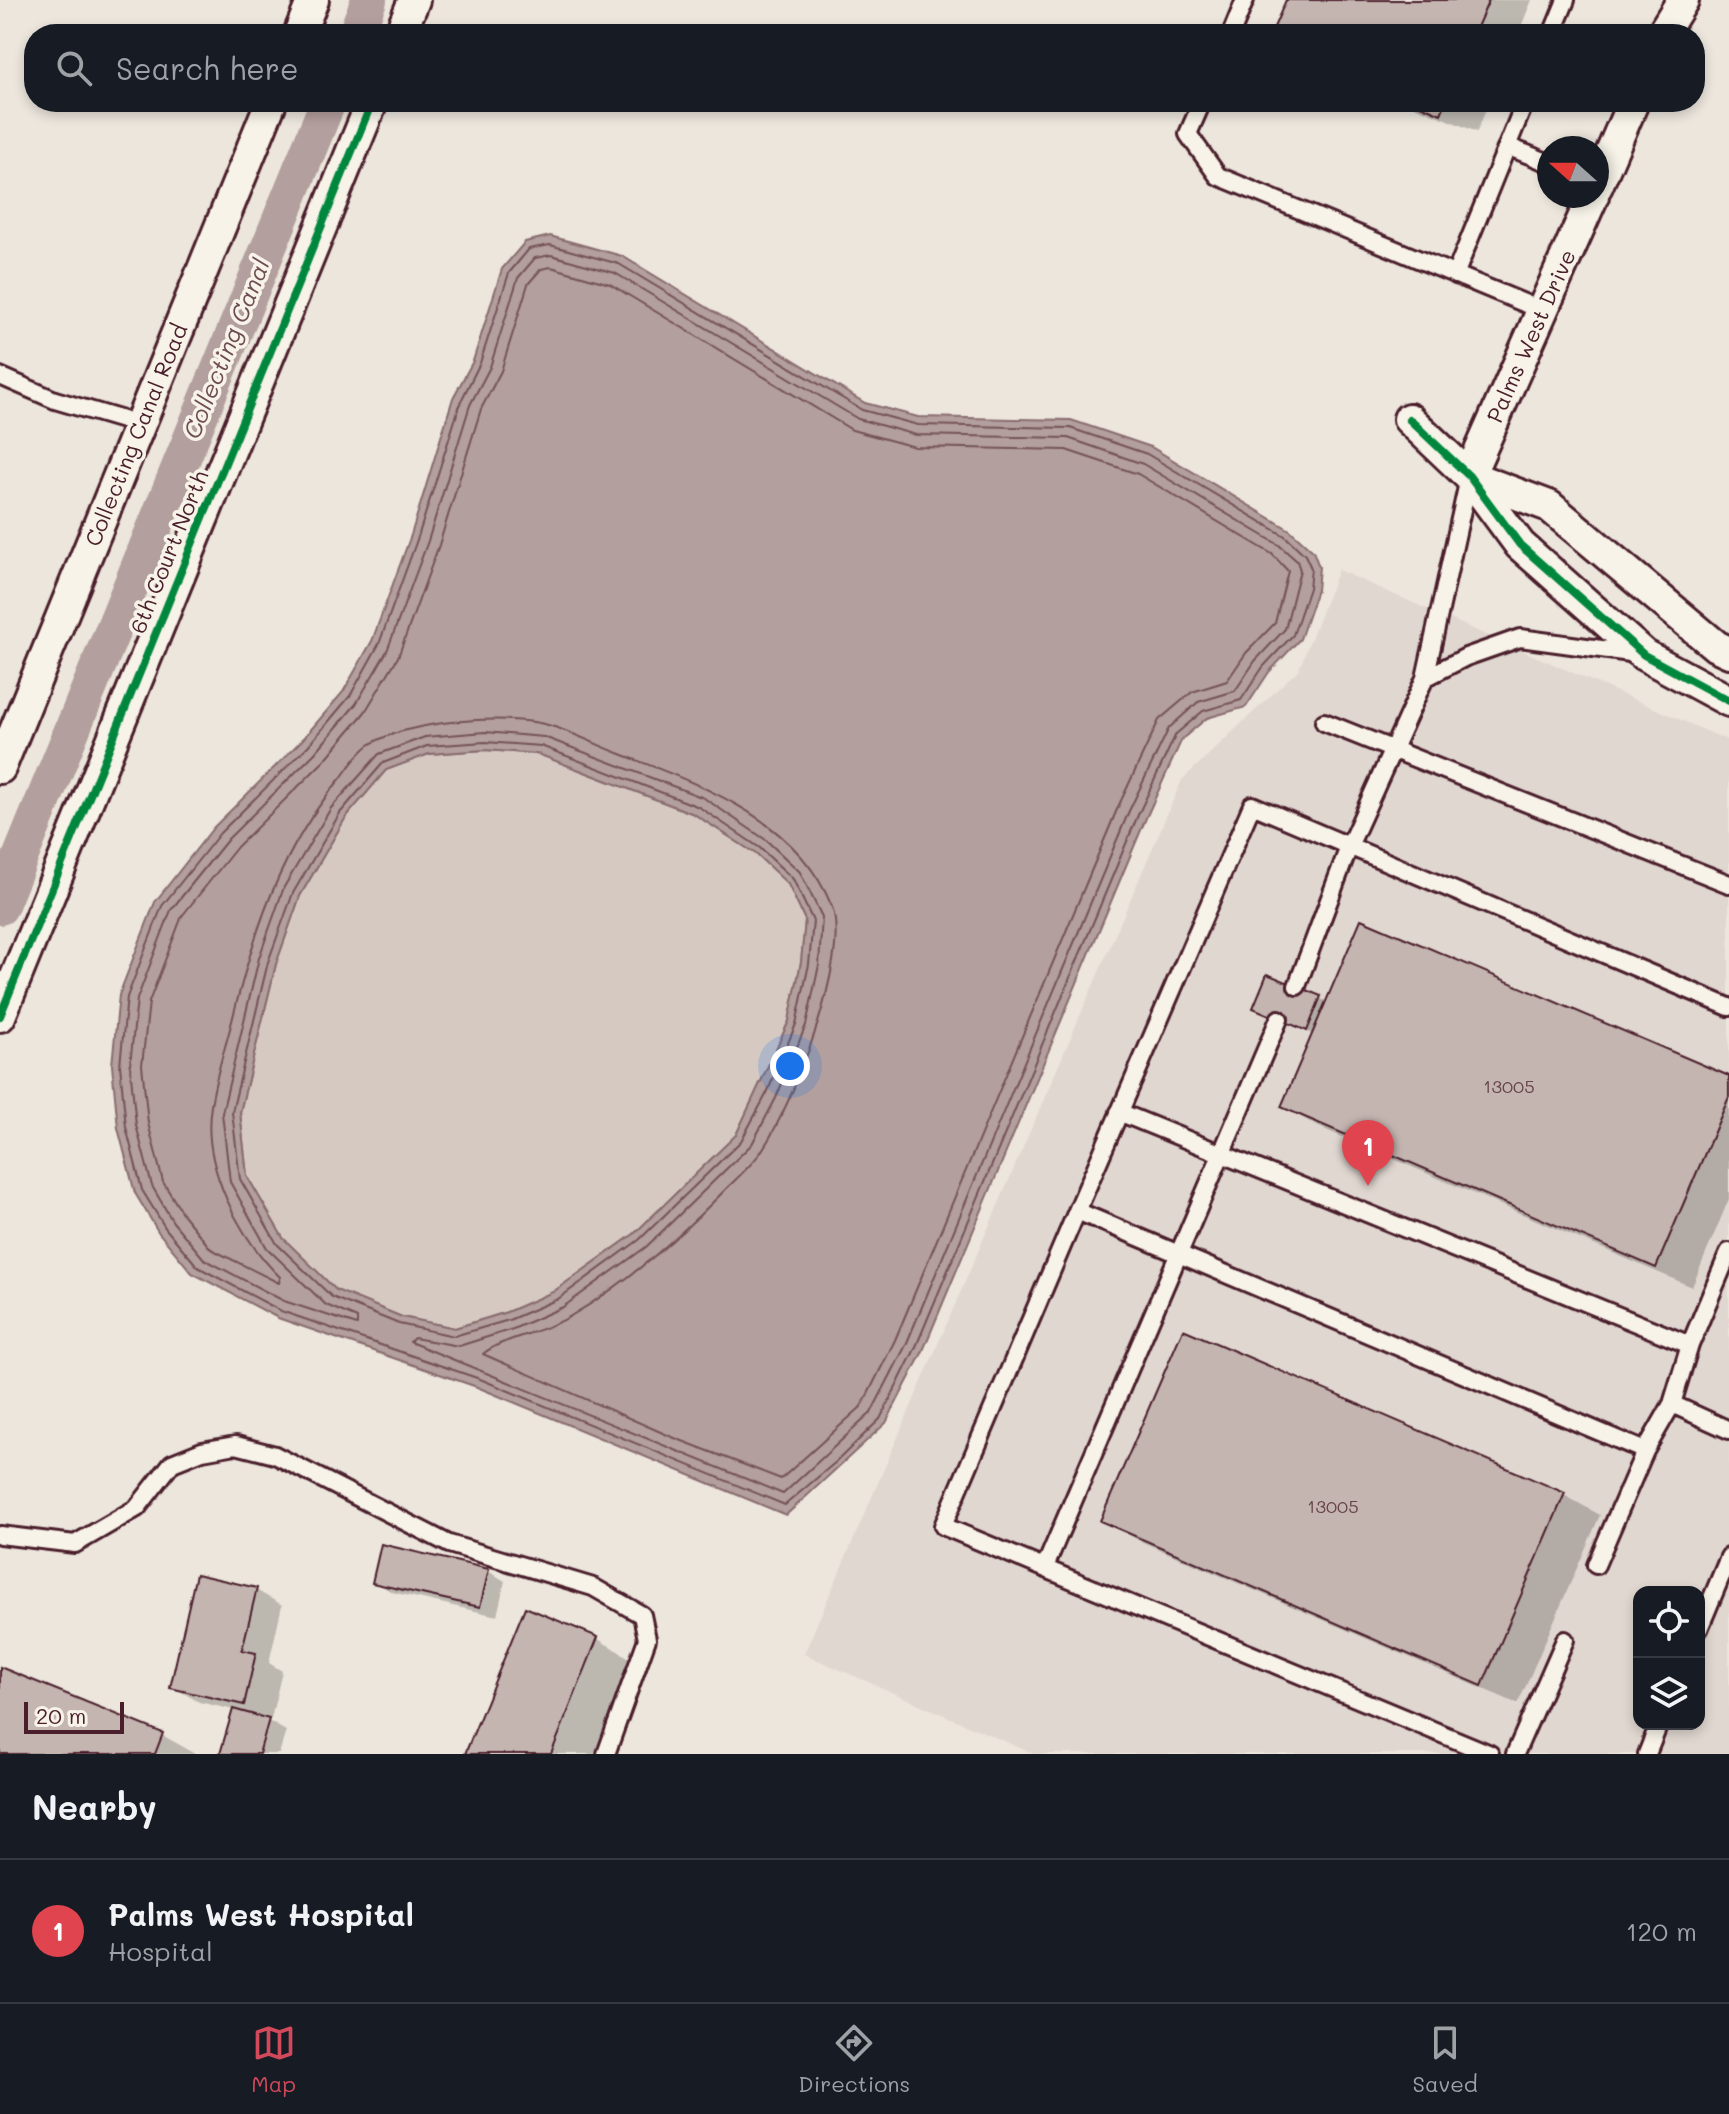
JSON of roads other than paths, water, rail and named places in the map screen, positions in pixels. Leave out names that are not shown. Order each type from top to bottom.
[{"type":"street","points":[[303,24],[313,0]]},
{"type":"street","points":[[404,24],[414,0]]},
{"type":"street","points":[[1668,24],[1683,0]]},
{"type":"street","name":"Collecting Canal Road","points":[[0,768],[267,112]]},
{"type":"street","name":"6th Court North","points":[[0,1016],[368,112]]},
{"type":"street","name":"Palms West Drive","points":[[1609,157],[1629,112]]},
{"type":"street","name":"Palms West Drive","points":[[1469,476],[1587,208]]},
{"type":"street","points":[[1409,419],[1469,476],[1520,545],[1644,655],[1729,701]]},
{"type":"street","points":[[1469,476],[1549,506],[1716,646],[1729,652]]},
{"type":"lane","points":[[1235,24],[1245,0]]},
{"type":"lane","points":[[1556,24],[1566,0]]},
{"type":"lane","points":[[1198,112],[1188,134],[1218,176],[1543,311]]},
{"type":"lane","points":[[1455,275],[1521,112]]},
{"type":"lane","points":[[1507,146],[1537,158]]},
{"type":"lane","points":[[0,376],[55,400],[140,425]]},
{"type":"lane","points":[[1297,986],[1350,844],[1425,678],[1469,476]]},
{"type":"lane","points":[[1425,678],[1466,657],[1520,638],[1644,655]]},
{"type":"lane","points":[[1324,722],[1729,884]]},
{"type":"lane","points":[[1490,1754],[943,1526],[1252,805],[1729,1007]]},
{"type":"lane","points":[[1045,1567],[1279,1019]]},
{"type":"lane","points":[[1119,1112],[1690,1345]]},
{"type":"lane","points":[[1077,1211],[1645,1451]]},
{"type":"lane","points":[[1596,1565],[1645,1451],[1672,1404],[1690,1345],[1729,1252]]},
{"type":"lane","points":[[1672,1404],[1729,1430]]},
{"type":"lane","points":[[0,1535],[75,1544],[137,1508],[172,1463],[202,1451],[236,1445],[275,1455],[449,1544],[593,1587],[642,1615],[647,1639],[606,1754]]},
{"type":"lane","points":[[1705,1615],[1729,1557]]},
{"type":"lane","points":[[1515,1754],[1565,1640]]},
{"type":"lane","points":[[1647,1754],[1657,1730]]},
{"type":"water","points":[[550,236],[622,256],[865,403],[918,417],[1071,420],[1151,447],[1290,530],[1313,551],[1319,567],[1317,590],[1300,639],[1269,672],[1246,707],[1207,718],[1182,739],[922,1353],[886,1423],[786,1515],[477,1387],[278,1318],[192,1273],[159,1233],[135,1193],[118,1128],[112,1065],[119,995],[155,902],[214,827],[302,740],[343,692],[372,641],[411,535],[453,398],[473,361],[502,269],[525,242]],"holes":[[[485,750],[538,754],[694,814],[756,854],[788,884],[805,920],[801,962],[789,1021],[736,1135],[634,1234],[553,1292],[507,1312],[455,1328],[402,1317],[336,1290],[283,1238],[247,1176],[240,1112],[276,964],[300,896],[346,817],[386,770],[429,754]]]},
{"type":"waterway","name":"Collecting Canal","points":[[360,24],[369,0]]},
{"type":"waterway","name":"Collecting Canal","points":[[0,907],[324,112]]},
{"type":"place","name":"Palms West Hospital","points":[[1368,1186]]}]
